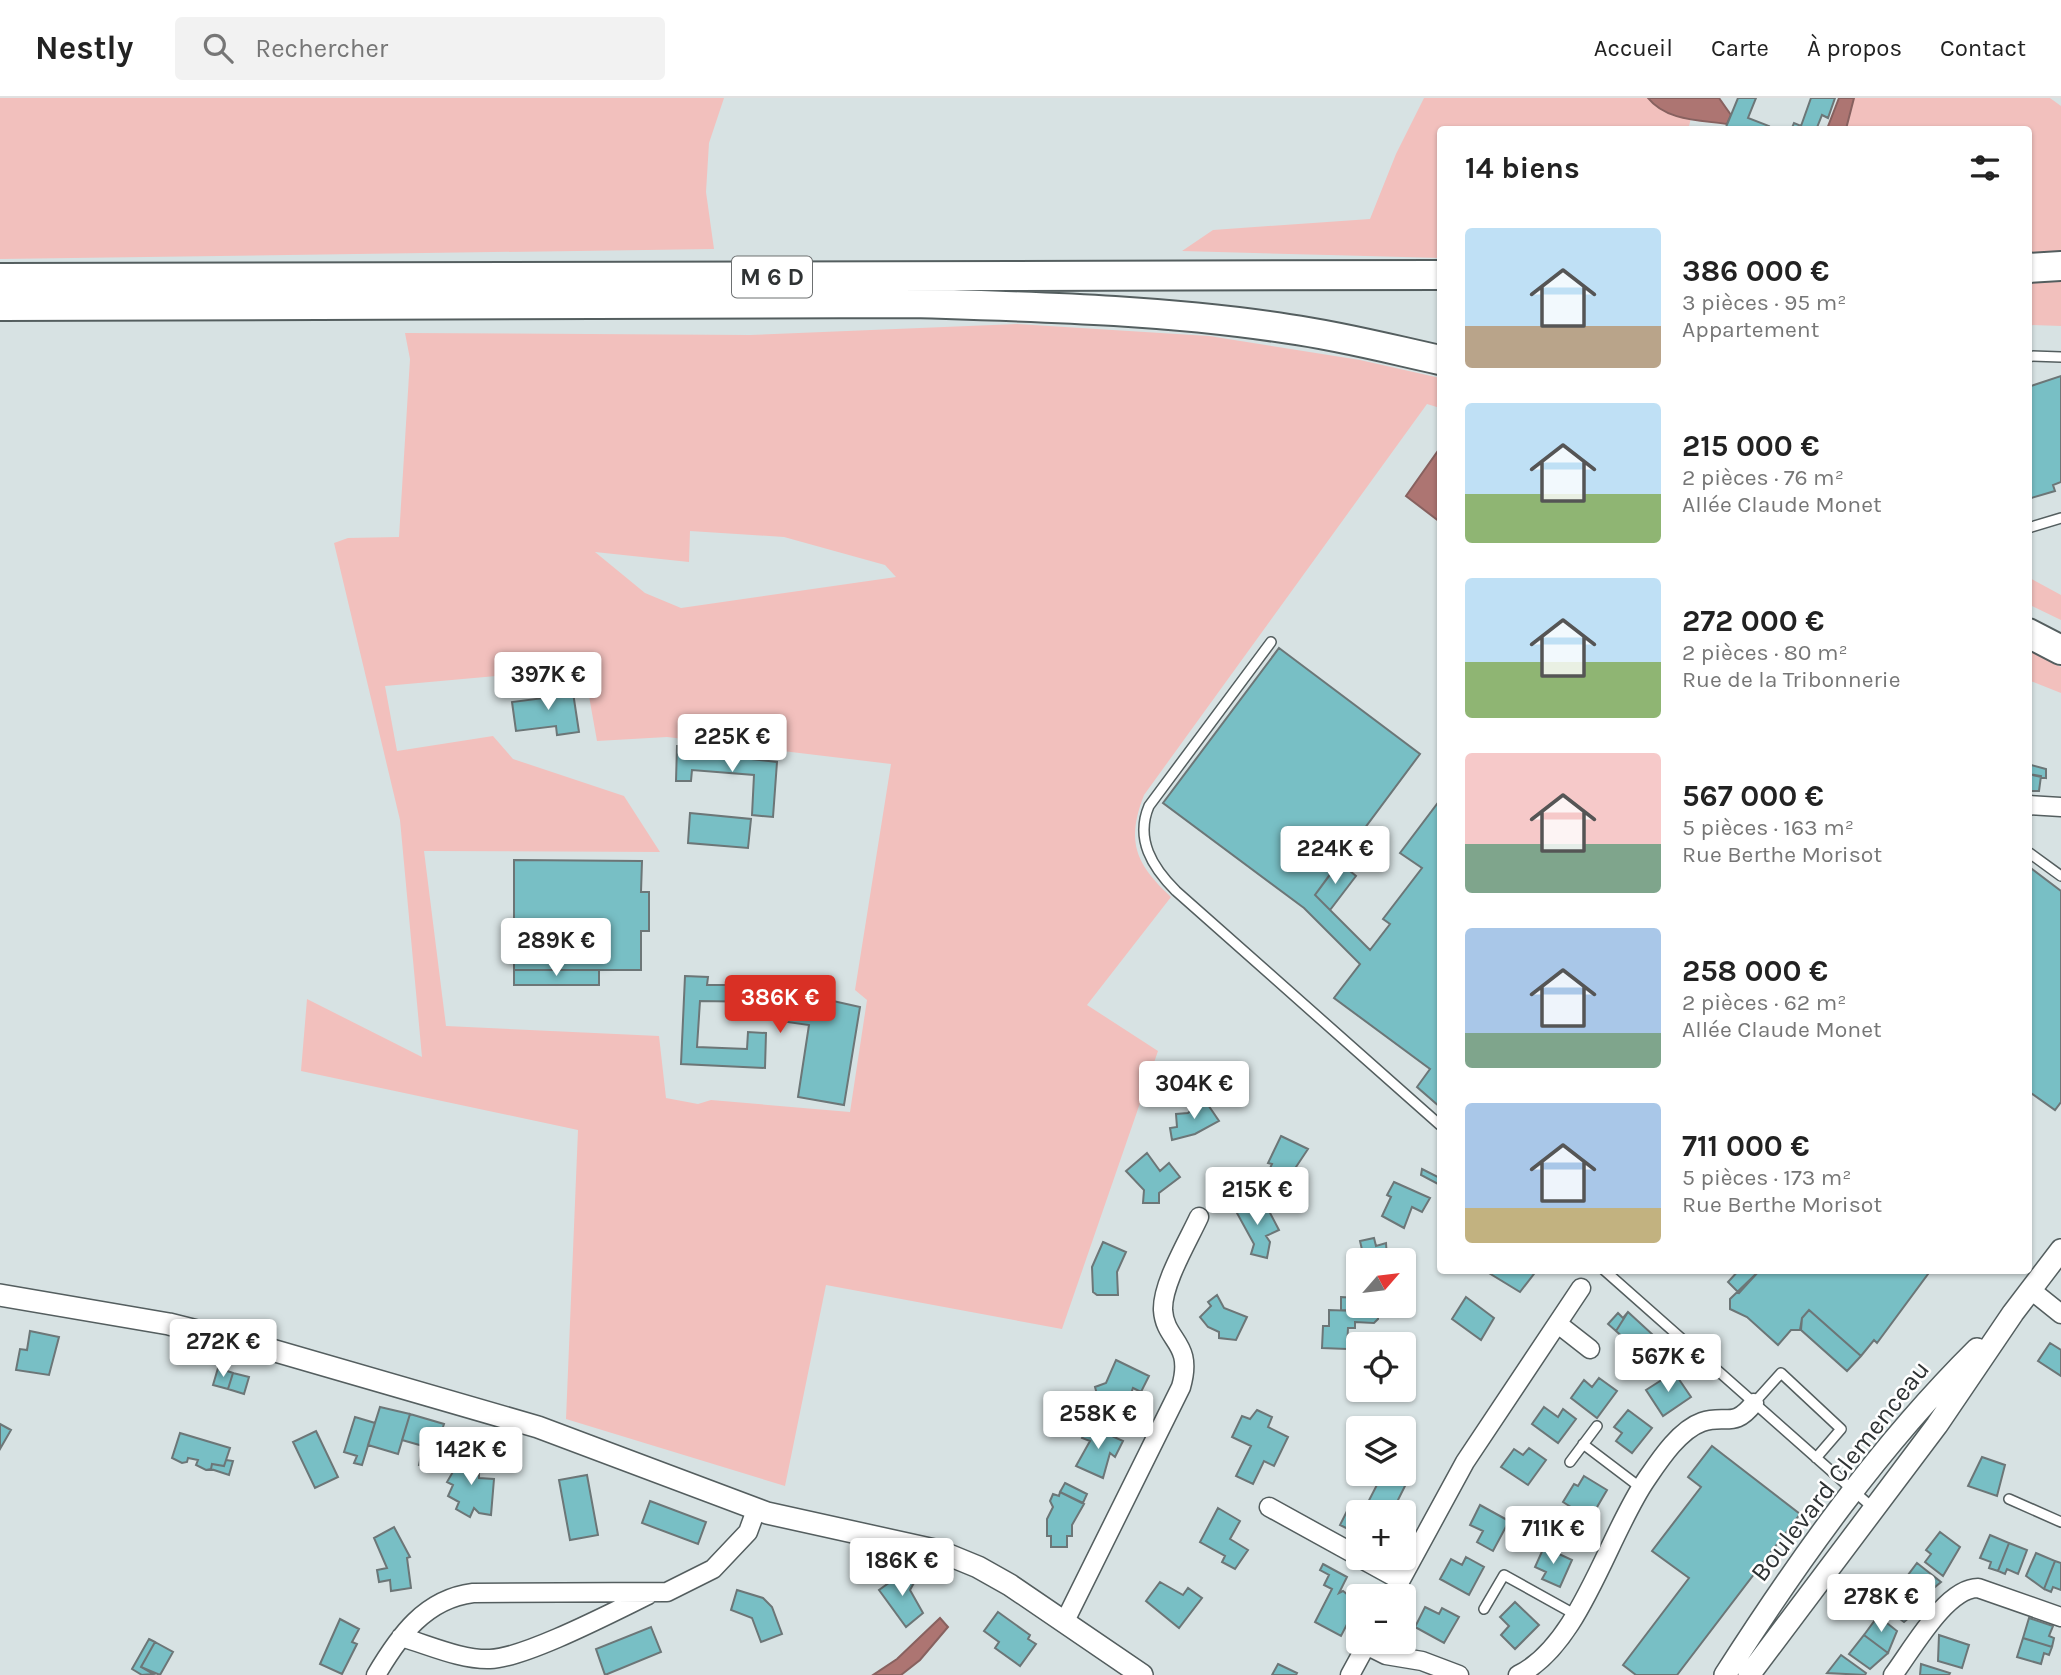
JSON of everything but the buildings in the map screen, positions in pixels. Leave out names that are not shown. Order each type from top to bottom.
[{"type":"main road","points":[[2032,268],[2061,266]]},
{"type":"main road","name":"M 6 D","points":[[0,278],[1437,275]]},
{"type":"main road","name":"M 6 D","points":[[0,306],[930,303],[1111,312],[1236,322],[1331,335],[1437,359]]},
{"type":"main road","points":[[2032,635],[2061,650]]},
{"type":"street","points":[[2032,805],[2061,807]]},
{"type":"street","points":[[1066,1621],[1181,1387],[1185,1356],[1166,1320],[1163,1307],[1167,1290],[1199,1217]]},
{"type":"street","name":"Boulevard Clemenceau","points":[[1748,1675],[1937,1425],[2013,1313],[2061,1250]]},
{"type":"street","points":[[1398,1584],[1465,1462],[1581,1288]]},
{"type":"street","points":[[2031,1290],[2061,1314]]},
{"type":"street","points":[[0,1295],[169,1324],[265,1348],[538,1427],[756,1510],[912,1543],[952,1555],[994,1574],[1142,1675]]},
{"type":"street","name":"Boulevard Clemenceau","points":[[1725,1675],[1758,1624],[1855,1492],[1942,1384],[2013,1313]]},
{"type":"street","points":[[1558,1324],[1590,1349]]},
{"type":"street","points":[[1518,1675],[1551,1650],[1576,1615],[1619,1523],[1670,1450],[1696,1425],[1709,1421],[1738,1419],[1754,1403]]},
{"type":"street","points":[[1269,1507],[1346,1550]]},
{"type":"street","points":[[376,1675],[401,1637],[429,1608],[459,1595],[667,1592],[713,1569],[748,1532],[756,1510]]},
{"type":"street","points":[[1382,1570],[1400,1580]]},
{"type":"street","points":[[1893,1675],[1950,1599],[1968,1588],[1978,1588],[2061,1617]]},
{"type":"street","points":[[401,1637],[478,1658],[498,1658],[586,1625],[655,1592]]},
{"type":"street","points":[[1350,1675],[1361,1654]]},
{"type":"street","points":[[1384,1654],[1422,1661],[1459,1675]]},
{"type":"lane","points":[[2032,356],[2061,358]]},
{"type":"lane","points":[[2032,527],[2061,519]]},
{"type":"lane","points":[[1271,642],[1150,806],[1143,821],[1143,838],[1161,876],[1176,891],[1437,1122]]},
{"type":"lane","points":[[2032,855],[2061,876]]},
{"type":"lane","points":[[1609,1274],[1872,1508]]},
{"type":"lane","points":[[1754,1403],[1781,1373],[1841,1429],[1816,1458]]},
{"type":"lane","points":[[1570,1462],[1597,1426]]},
{"type":"lane","points":[[1583,1444],[1641,1488]]},
{"type":"lane","points":[[2009,1499],[2061,1522]]},
{"type":"lane","points":[[1484,1609],[1504,1575],[1576,1615]]},
{"type":"shaded area","points":[[0,98],[724,98],[709,143],[706,192],[714,249],[0,259]]},
{"type":"shaded area","points":[[1424,98],[1648,98],[1667,113],[1691,118],[1689,126],[1437,126],[1437,258],[1182,251],[1213,230],[1370,219],[1396,154]]},
{"type":"shaded area","points":[[1648,98],[1719,98],[1731,115],[1727,124],[1684,118],[1655,106]]},
{"type":"shaded area","points":[[1839,98],[1854,98],[1847,126],[1828,126]]},
{"type":"shaded area","points":[[1854,98],[2050,98],[2061,106],[2061,326],[2032,325],[2032,126],[1847,126]]},
{"type":"shaded area","points":[[1017,324],[1209,336],[1360,360],[1437,377],[1437,407],[1427,404],[1144,795],[1136,826],[1137,851],[1149,874],[1171,897],[1087,1005],[1158,1051],[1062,1329],[826,1285],[785,1486],[566,1419],[578,1130],[301,1071],[307,999],[422,1057],[400,820],[334,543],[348,538],[399,537],[410,359],[405,333],[750,335]],"holes":[[[690,531],[784,537],[885,565],[896,577],[681,608],[645,593],[595,552],[689,562]],[[584,668],[597,741],[667,737],[891,764],[855,990],[867,1000],[850,1112],[711,1100],[698,1104],[666,1098],[659,1036],[446,1026],[424,851],[660,852],[624,796],[513,759],[493,736],[397,751],[385,686]]]},
{"type":"shaded area","points":[[1437,452],[1437,520],[1406,496]]},
{"type":"shaded area","points":[[2032,579],[2061,595],[2061,620],[2032,606]]},
{"type":"shaded area","points":[[2032,651],[2061,667],[2061,693],[2032,682]]},
{"type":"shaded area","points":[[940,1618],[948,1627],[920,1660],[901,1675],[873,1675],[897,1659]]}]
